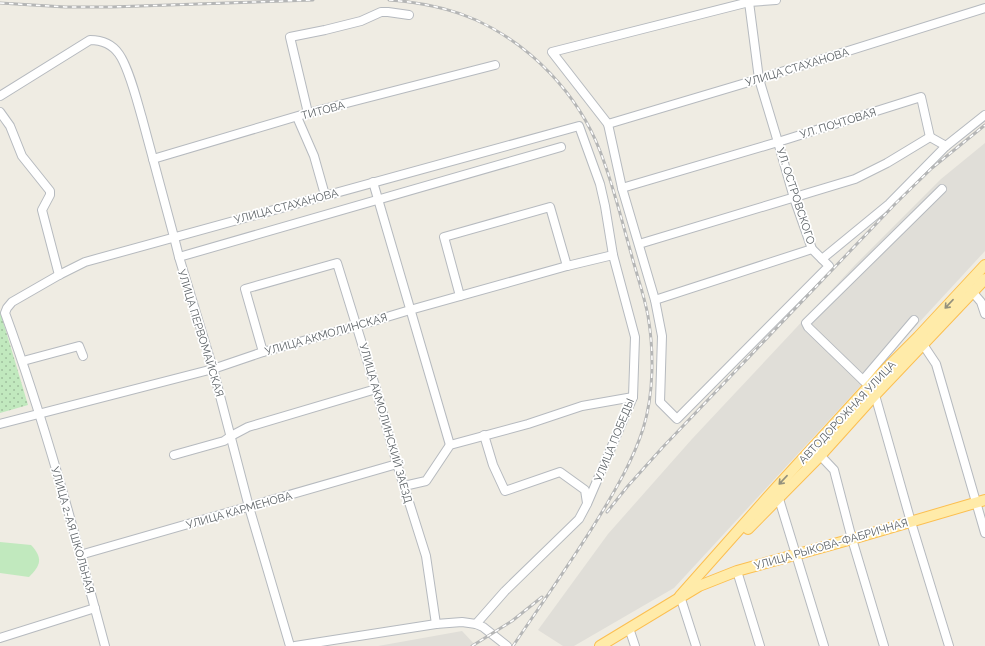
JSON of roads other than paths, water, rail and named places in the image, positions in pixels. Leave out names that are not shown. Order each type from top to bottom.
[{"type":"main road","name":"АВТОДОРОЖНАЯ УЛИЦА","points":[[680,596],[813,448],[856,408],[875,395],[921,341],[970,288],[985,265]]},
{"type":"main road","name":"АВТОДОРОЖНАЯ УЛИЦА","points":[[970,288],[985,279]]},
{"type":"main road","name":"АВТОДОРОЖНАЯ УЛИЦА","points":[[712,561],[779,499],[821,455],[856,408],[866,383],[921,341]]},
{"type":"main road","name":"УЛИЦА РЫКОВА-ФАБРИЧНАЯ","points":[[680,596],[699,586],[737,571],[980,501]]},
{"type":"main road","points":[[600,646],[680,596]]},
{"type":"street","points":[[776,0],[749,2],[552,52],[608,124],[622,188],[655,300],[662,336],[660,402],[677,419],[829,266],[822,259],[889,204],[946,146],[985,115]]},
{"type":"street","name":"УЛ. ОСТРОВСКОГО","points":[[749,2],[759,80],[794,198],[812,249],[822,259]]},
{"type":"street","name":"УЛИЦА СТАХАНОВА","points":[[608,124],[759,80],[985,8]]},
{"type":"street","points":[[308,113],[290,37],[361,21],[381,12],[409,15]]},
{"type":"street","name":"УЛИЦА ПЕРВОМАЙСКАЯ","points":[[0,96],[90,40],[106,42],[115,49],[120,56],[131,82],[179,258],[213,369],[249,507],[290,646]]},
{"type":"street","name":"ТИТОВА","points":[[153,159],[308,113],[495,64]]},
{"type":"street","name":"УЛ. ПОЧТОВАЯ","points":[[622,188],[778,142],[921,97],[930,137]]},
{"type":"street","points":[[0,112],[10,126],[22,156],[50,192],[42,210],[59,275]]},
{"type":"street","points":[[297,117],[307,139],[325,195]]},
{"type":"street","name":"УЛИЦА СТАХАНОВА","points":[[7,308],[12,302],[85,262],[575,126]]},
{"type":"street","name":"УЛИЦА ПОБЕДЫ","points":[[476,624],[505,591],[579,520],[633,397],[635,337],[613,255],[600,184],[580,127],[575,126]]},
{"type":"street","points":[[639,244],[855,179],[887,163],[930,137],[946,146]]},
{"type":"street","points":[[179,258],[561,147]]},
{"type":"street","points":[[373,182],[450,444]]},
{"type":"street","points":[[942,189],[806,323],[808,327],[866,383],[875,395],[911,522],[949,646]]},
{"type":"street","points":[[460,296],[444,237],[550,207],[567,266]]},
{"type":"street","points":[[655,300],[812,249]]},
{"type":"street","name":"УЛИЦА АКМОЛИНСКАЯ","points":[[39,413],[213,369],[263,352],[410,310],[567,266],[613,255]]},
{"type":"street","name":"УЛИЦА АКМОЛИНСКИЙ ЗАЕЗД","points":[[263,352],[245,288],[337,263],[426,556],[436,624]]},
{"type":"street","points":[[970,288],[981,302],[985,314]]},
{"type":"street","name":"УЛИЦА 2-АЯ ШКОЛЬНАЯ","points":[[7,308],[5,313],[23,361],[39,413],[105,646]]},
{"type":"street","points":[[866,383],[914,320]]},
{"type":"street","points":[[921,341],[936,364],[980,501],[985,533]]},
{"type":"street","points":[[23,361],[79,346],[83,356]]},
{"type":"street","points":[[174,455],[224,441],[248,427],[376,389]]},
{"type":"street","points":[[404,486],[426,481],[450,444],[528,424],[582,406],[633,397]]},
{"type":"street","points":[[0,424],[39,413]]},
{"type":"street","points":[[484,435],[493,465],[505,491],[560,472],[585,490],[587,504]]},
{"type":"street","points":[[813,448],[834,470],[852,539],[884,646]]},
{"type":"street","name":"УЛИЦА КАРМЕНОВА","points":[[80,555],[397,464]]},
{"type":"street","points":[[779,499],[824,646]]},
{"type":"street","points":[[737,571],[760,646]]},
{"type":"street","points":[[680,596],[696,646]]},
{"type":"street","points":[[0,638],[95,608]]},
{"type":"street","points":[[295,646],[436,624],[462,622],[476,624],[483,627],[507,646]]},
{"type":"street","points":[[629,628],[635,646]]},
{"type":"railway","points":[[0,3],[65,7],[111,7],[313,0]]},
{"type":"railway","points":[[389,0],[411,2],[455,12],[496,30],[534,57],[566,91],[591,130],[605,163],[617,201],[648,316],[652,358],[651,387],[647,416],[634,452],[618,485],[599,517],[568,566],[513,646]]},
{"type":"railway","points":[[607,512],[662,448],[896,203],[932,168],[985,125]]},
{"type":"railway","points":[[472,646],[512,621],[542,597]]}]
